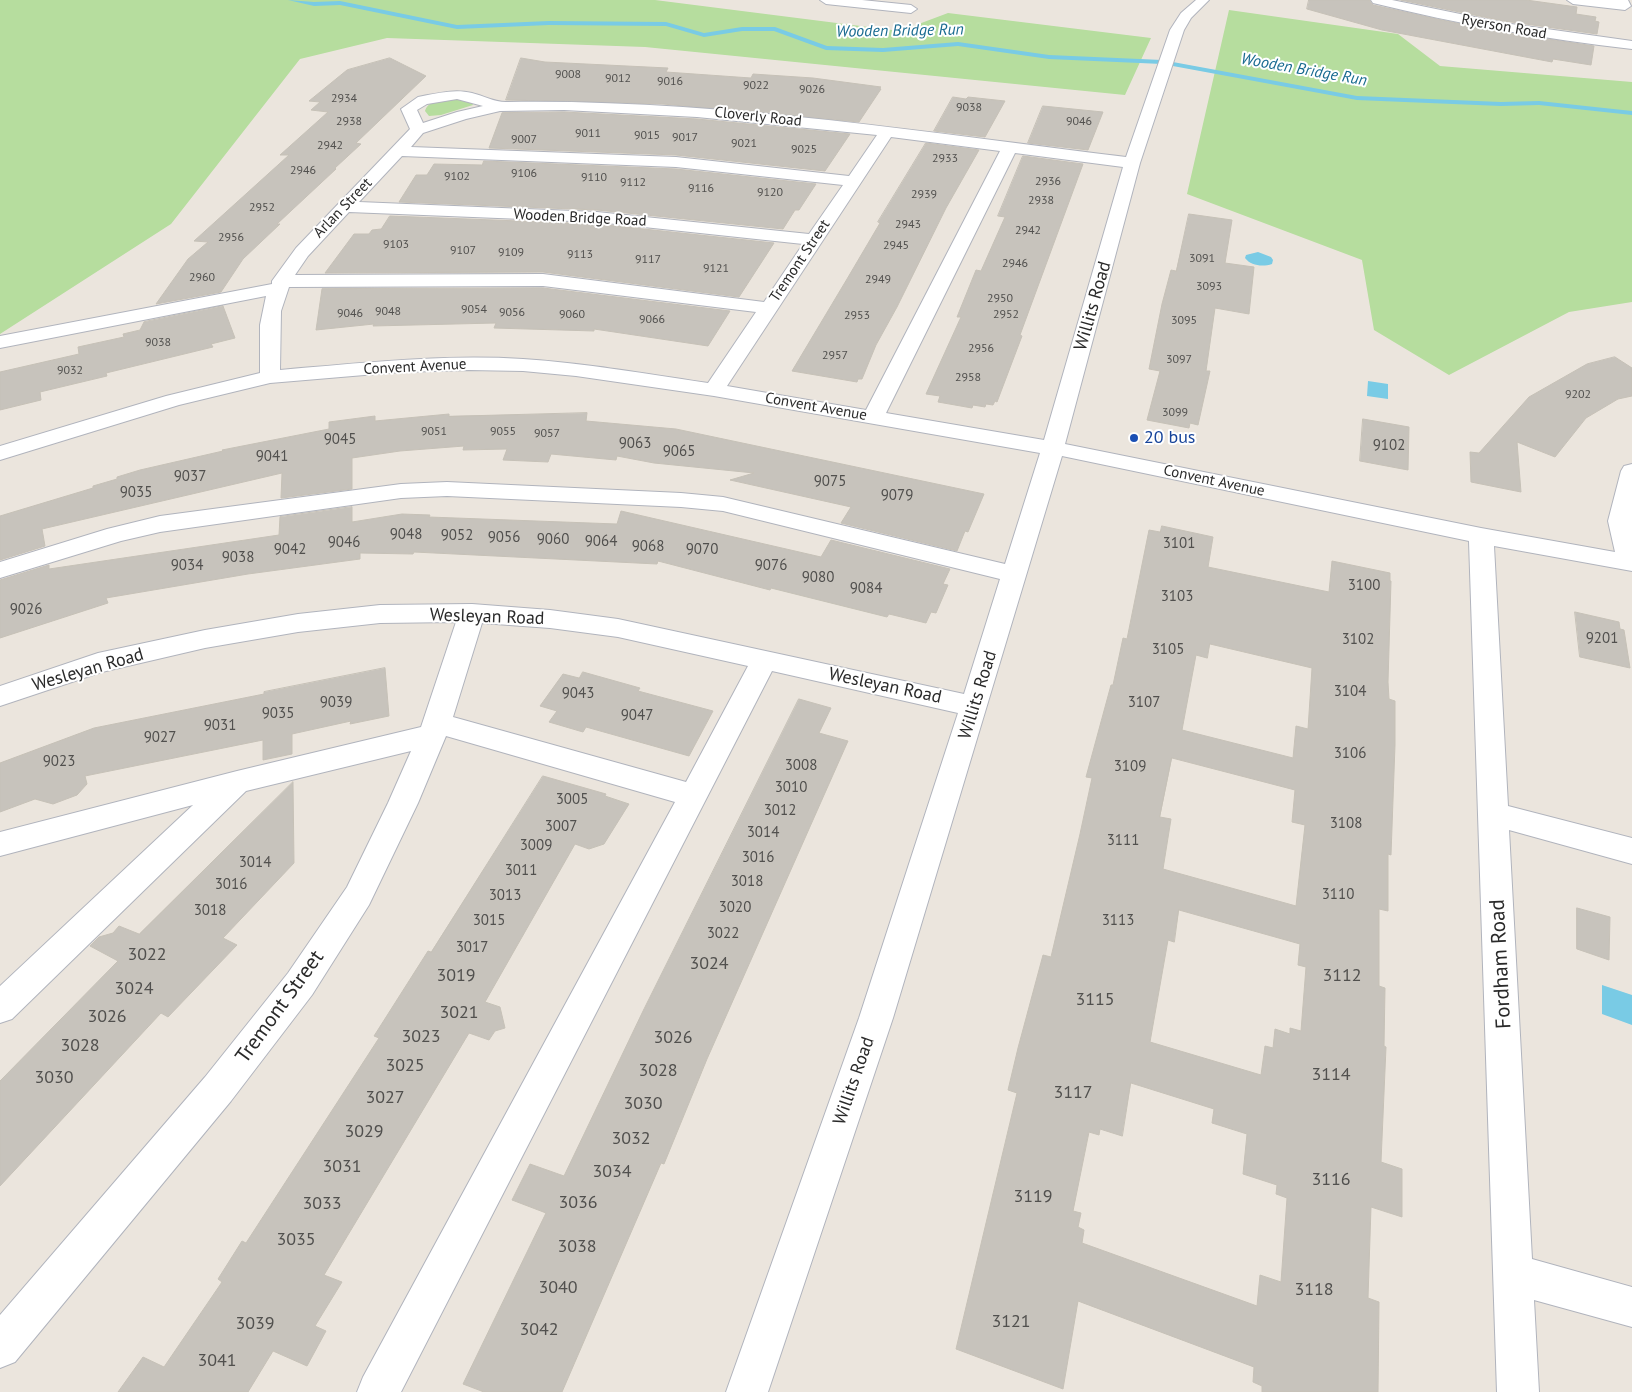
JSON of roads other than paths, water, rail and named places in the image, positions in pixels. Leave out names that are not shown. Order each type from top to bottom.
[{"type":"street","points":[[826,0],[911,9]]},
{"type":"street","name":"Willits Road","points":[[747,1392],[876,1018],[974,706],[1053,448],[1132,163],[1177,30],[1186,16],[1203,0]]},
{"type":"street","name":"Ryerson Road","points":[[1377,0],[1474,23],[1534,33],[1632,45]]},
{"type":"street","points":[[1573,0],[1625,7]]},
{"type":"street","name":"Cloverly Road","points":[[418,130],[409,108],[424,100],[457,95],[500,106],[564,106],[697,112],[793,120],[1132,163]]},
{"type":"street","name":"Arlan Street","points":[[270,377],[270,313],[280,284],[302,252],[418,130],[462,115],[500,106]]},
{"type":"street","name":"Tremont Street","points":[[714,390],[886,133]]},
{"type":"street","points":[[873,417],[1010,148]]},
{"type":"street","points":[[399,150],[676,162],[854,181]]},
{"type":"street","name":"Wooden Bridge Road","points":[[344,207],[597,217],[814,240]]},
{"type":"street","points":[[0,342],[280,284],[542,280],[769,308]]},
{"type":"street","name":"Convent Avenue","points":[[0,453],[173,400],[270,377],[400,366],[523,365],[595,372],[714,390],[1053,448],[1481,536],[1631,562]]},
{"type":"street","points":[[1631,562],[1620,521],[1632,471]]},
{"type":"street","points":[[0,570],[116,534],[160,524],[401,491],[447,490],[681,500],[723,504],[1014,574]]},
{"type":"street","name":"Fordham Road","points":[[1481,536],[1518,1392]]},
{"type":"street","name":"Tremont Street","points":[[0,1347],[218,1089],[300,984],[358,896],[403,803],[434,729],[472,613]]},
{"type":"street","name":"Wesleyan Road","points":[[0,696],[98,663],[205,639],[298,623],[380,614],[472,613],[550,619],[618,628],[974,706]]},
{"type":"street","points":[[378,1392],[765,660]]},
{"type":"street","points":[[0,844],[434,729],[694,796]]},
{"type":"street","points":[[0,1008],[237,782]]},
{"type":"street","points":[[1494,814],[1632,851]]},
{"type":"street","points":[[1514,1274],[1632,1307]]},
{"type":"water","points":[[1258,252],[1271,257],[1273,260],[1272,264],[1257,265],[1250,263],[1245,258],[1246,255]]},
{"type":"water","points":[[1368,381],[1388,384],[1388,399],[1367,396]]},
{"type":"water","points":[[1602,985],[1632,995],[1632,1025],[1602,1014]]},
{"type":"waterway","name":"Wooden Bridge Run","points":[[291,0],[314,4],[340,3],[457,27],[549,23],[666,24],[704,35],[742,29],[775,29],[826,48],[883,50],[958,44],[1049,57],[1162,62],[1357,98],[1501,104],[1539,103],[1632,113]]},
{"type":"place","name":"20 bus","points":[[1134,438]]}]
